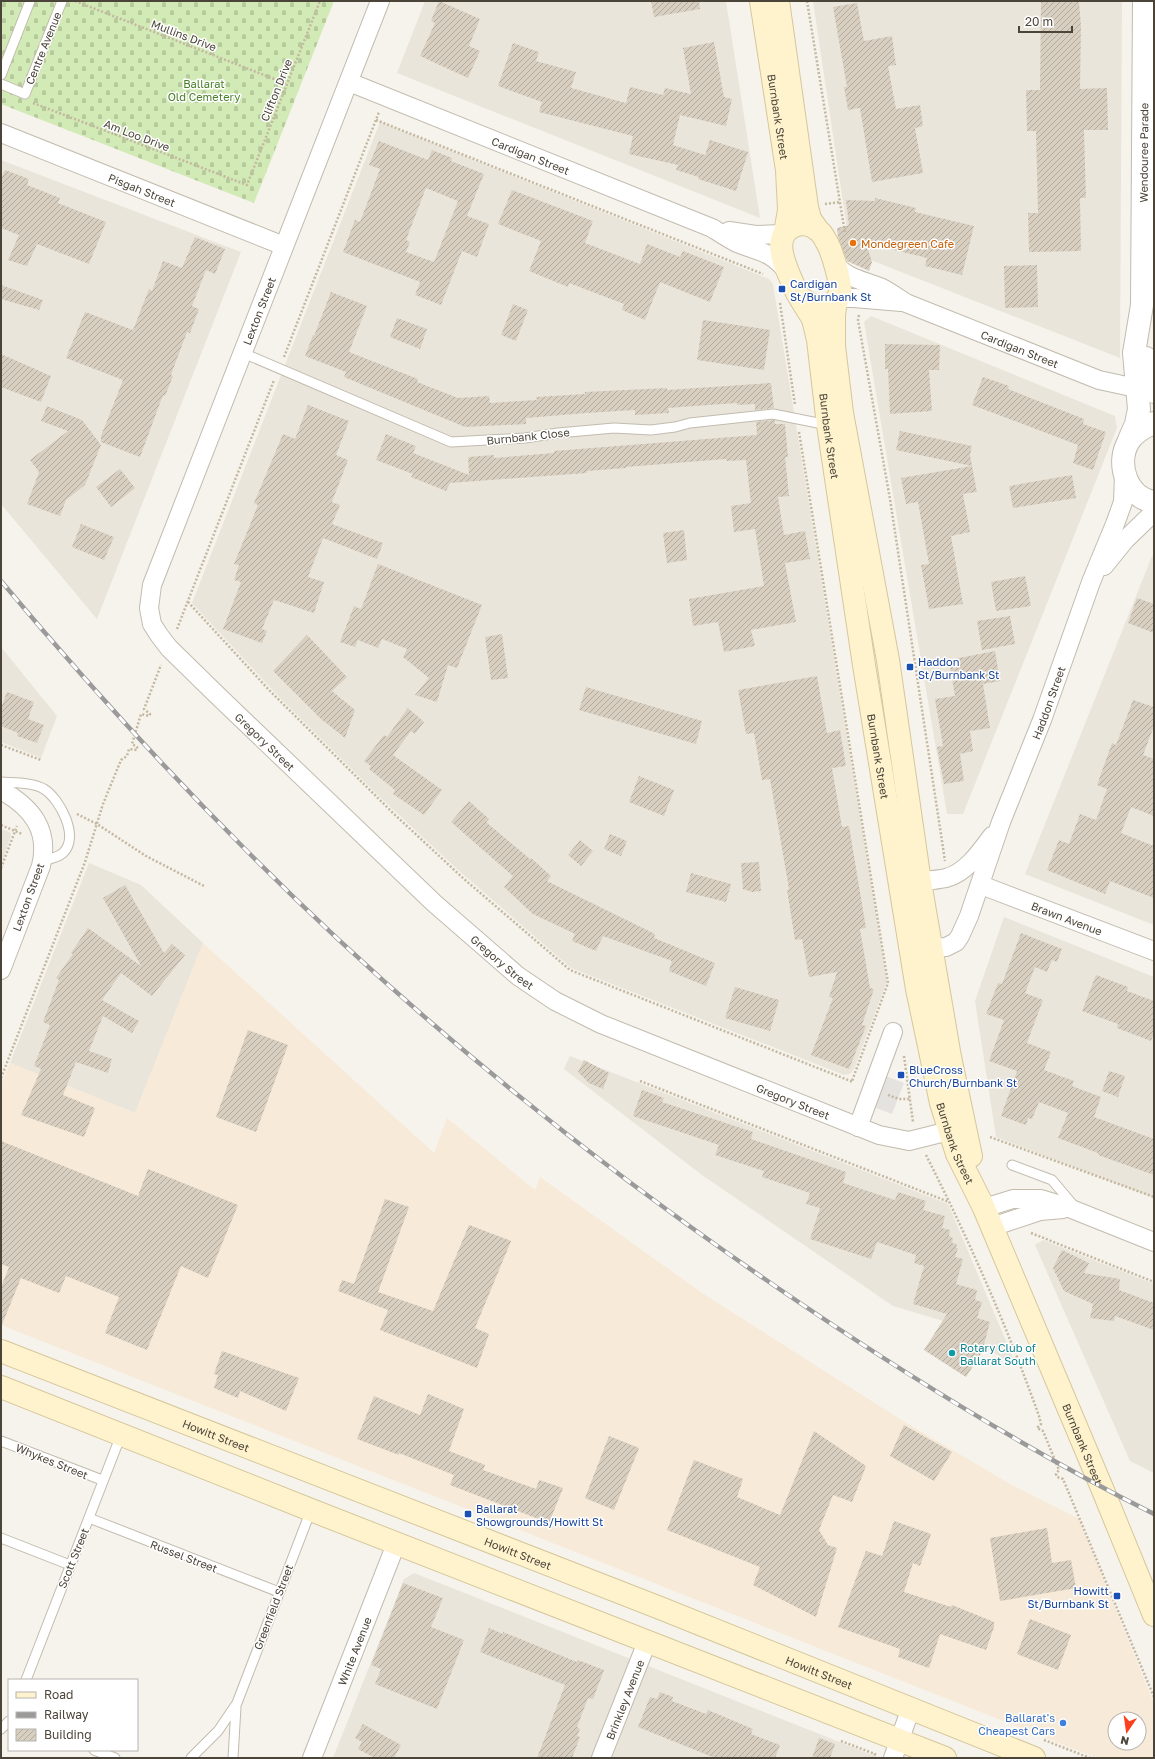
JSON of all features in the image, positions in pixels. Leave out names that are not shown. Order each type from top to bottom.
[{"type":"main road","name":"Burnbank Street","points":[[761,1],[787,170],[789,210],[781,242],[781,251],[790,276],[790,299],[810,313],[817,332],[828,425],[864,665],[910,883],[931,948],[956,1088],[984,1208]]},
{"type":"main road","name":"Burnbank Street","points":[[778,1],[807,207],[810,219],[826,241],[840,284],[840,293],[837,299],[834,315],[834,346],[838,388],[888,660],[910,883],[909,940],[926,1038],[949,1131],[962,1166],[984,1208],[1154,1614]]},
{"type":"main road","points":[[784,233],[794,225],[802,224],[811,226],[817,230]]},
{"type":"main road","points":[[790,299],[821,308],[829,306],[837,299]]},
{"type":"main road","name":"Howitt Street","points":[[1,1350],[660,1608],[1034,1758]]},
{"type":"main road","points":[[1,1387],[647,1642],[896,1749],[945,1758]]},
{"type":"street","name":"Lexton Street","points":[[152,624],[149,608],[152,585],[380,1]]},
{"type":"street","name":"Wendouree Parade","points":[[1124,474],[1122,462],[1124,451],[1136,424],[1145,390],[1150,381],[1146,362],[1146,327],[1142,305],[1144,1]]},
{"type":"street","name":"Cardigan Street","points":[[349,82],[712,228],[736,242],[768,253],[775,258],[790,276]]},
{"type":"street","name":"Pisgah Street","points":[[1,133],[284,246]]},
{"type":"street","name":"Cardigan Street","points":[[712,228],[748,235],[784,233]]},
{"type":"street","name":"Cardigan Street","points":[[833,261],[849,276],[882,288],[906,303],[1099,380],[1145,390]]},
{"type":"street","name":"Cardigan Street","points":[[837,299],[860,298],[906,303]]},
{"type":"street","points":[[1129,440],[1140,430],[1154,423]]},
{"type":"street","name":"Haddon Street","points":[[909,940],[931,948],[951,945],[959,939],[981,885],[1001,822],[1042,720],[1091,582],[1123,502],[1124,474]]},
{"type":"street","points":[[1124,474],[1130,486],[1139,496],[1154,502]]},
{"type":"street","name":"Haddon Street","points":[[1091,582],[1125,540],[1154,512]]},
{"type":"street","name":"Gregory Street","points":[[152,624],[169,648],[221,700],[434,902],[491,954],[535,988],[574,1012],[601,1024],[858,1127],[901,1141],[919,1140],[949,1131]]},
{"type":"street","name":"Lexton Street","points":[[1,790],[25,806],[37,822],[43,844],[42,861],[1,970]]},
{"type":"street","name":"Haddon Street","points":[[910,883],[946,878],[958,872],[984,847],[1001,822]]},
{"type":"street","name":"Brawn Avenue","points":[[981,885],[1154,951]]},
{"type":"street","points":[[858,1127],[893,1032]]},
{"type":"street","points":[[984,1208],[1013,1199],[1028,1198],[1047,1200],[1154,1242]]},
{"type":"street","points":[[992,1228],[1040,1211],[1061,1209],[1079,1213]]},
{"type":"street","name":"White Avenue","points":[[312,1758],[396,1544]]},
{"type":"street","name":"Brinkley Avenue","points":[[601,1758],[647,1642]]},
{"type":"street","points":[[896,1749],[911,1708]]},
{"type":"lane","points":[[1,75],[30,1]]},
{"type":"lane","name":"Centre Avenue","points":[[1,84],[25,94],[62,1]]},
{"type":"lane","name":"Burnbank Close","points":[[243,353],[451,442],[518,439],[558,432],[614,428],[640,430],[665,428],[690,423],[773,414],[828,425]]},
{"type":"lane","points":[[1,782],[28,784],[42,788],[53,796],[62,810],[69,828],[68,846],[60,855],[42,861]]},
{"type":"lane","points":[[1012,1165],[1052,1180],[1079,1213]]},
{"type":"lane","name":"Scott Street","points":[[26,1679],[120,1435]]},
{"type":"lane","name":"Whykes Street","points":[[1,1441],[102,1480]]},
{"type":"lane","name":"Greenfield Street","points":[[191,1758],[218,1731],[236,1703],[311,1510]]},
{"type":"lane","name":"Russel Street","points":[[89,1518],[279,1592]]},
{"type":"lane","points":[[1,1538],[70,1565]]},
{"type":"lane","name":"Greenfield Street","points":[[233,1758],[236,1703]]},
{"type":"lane","points":[[97,1751],[115,1758]]},
{"type":"path","name":"Mullins Drive","points":[[74,1],[288,84]]},
{"type":"path","name":"Clifton Drive","points":[[247,185],[320,1]]},
{"type":"path","points":[[807,1],[845,234]]},
{"type":"path","name":"Am Loo Drive","points":[[25,94],[32,102],[247,185]]},
{"type":"path","points":[[1,1078],[85,862],[103,804],[121,760],[127,756],[129,750],[137,750],[137,747],[132,744],[142,714],[149,716],[150,714],[144,709],[160,666],[169,648],[385,97]]},
{"type":"path","points":[[376,120],[766,276]]},
{"type":"path","points":[[860,298],[858,320],[890,499],[946,864]]},
{"type":"path","points":[[188,602],[270,691],[383,804],[464,879],[570,970],[852,1081],[888,983],[797,419],[790,299]]},
{"type":"path","points":[[1,745],[41,760]]},
{"type":"path","points":[[62,810],[73,812],[97,824],[146,856],[204,886]]},
{"type":"path","points":[[1,825],[24,835]]},
{"type":"path","points":[[1,868],[17,825]]},
{"type":"path","points":[[903,1053],[913,1122],[919,1140],[985,1276],[1022,1368],[1039,1416],[1041,1424],[1037,1428],[1043,1430],[1059,1470],[1056,1474],[1057,1477],[1063,1479],[1154,1697]]},
{"type":"path","points":[[640,1081],[949,1202]]},
{"type":"path","points":[[990,1137],[1154,1197]]},
{"type":"path","points":[[1030,1233],[1154,1282]]},
{"type":"shaded area","points":[[425,1],[726,1],[760,218],[397,73]]},
{"type":"shaded area","points":[[813,1],[1122,1],[1120,358],[853,253],[850,249]]},
{"type":"shaded area","points":[[380,122],[769,279],[773,284],[887,981],[854,1069],[850,1074],[844,1075],[571,968],[457,869],[386,803],[280,698],[192,603]]},
{"type":"shaded area","points":[[1,160],[241,252],[97,619],[1,504]]},
{"type":"shaded area","points":[[871,316],[1115,416],[1117,428],[963,814],[947,814],[864,322]]},
{"type":"shaded area","points":[[1152,556],[1154,557],[1154,925],[1025,874]]},
{"type":"shaded area","points":[[1,647],[57,716],[41,758],[1,742]]},
{"type":"shaded area","points":[[1,829],[10,832],[11,835],[1,866]]},
{"type":"shaded area","points":[[89,863],[141,885],[203,943],[135,1113],[10,1063]]},
{"type":"shaded area","points":[[1004,917],[1154,977],[1154,1198],[996,1137],[975,1001]]},
{"type":"shaded area","points":[[203,943],[434,1153],[447,1118],[535,1190],[540,1177],[702,1293],[903,1421],[1012,1485],[1079,1519],[1154,1704],[1154,1758],[1097,1758],[1,1325],[1,1085],[10,1063],[135,1113]]},
{"type":"shaded area","points":[[570,1056],[948,1204],[1017,1367],[943,1321],[893,1306],[702,1175],[564,1069]]},
{"type":"shaded area","points":[[878,1073],[904,1083],[892,1114],[866,1104]]},
{"type":"shaded area","points":[[1043,1240],[1154,1284],[1154,1473],[1130,1461],[1035,1245]]},
{"type":"shaded area","points":[[414,1573],[880,1758],[333,1758],[404,1579]]},
{"type":"green space","name":"Ballarat Old Cemetery","points":[[1,1],[334,1],[254,203],[1,104]]},
{"type":"building","points":[[439,1],[480,19],[469,46],[480,51],[468,78],[420,56],[435,23],[431,21]]},
{"type":"building","points":[[651,1],[699,1],[700,9],[654,17]]},
{"type":"building","points":[[1041,1],[1079,1],[1081,27],[1080,89],[1107,88],[1108,130],[1084,130],[1086,198],[1080,198],[1081,251],[1029,252],[1028,213],[1038,213],[1036,131],[1027,131],[1026,90],[1040,90]]},
{"type":"building","points":[[857,3],[864,41],[892,36],[896,65],[888,66],[896,109],[920,105],[923,126],[915,128],[923,173],[872,182],[860,108],[848,110],[844,87],[847,87],[833,7]]},
{"type":"building","points":[[714,42],[724,97],[732,99],[726,126],[680,115],[673,145],[705,155],[710,140],[748,152],[736,191],[698,179],[699,177],[676,170],[678,165],[629,154],[633,136],[539,112],[542,102],[498,86],[513,43],[539,52],[536,61],[576,72],[571,88],[626,103],[630,87],[663,95],[665,88],[691,94],[683,48]]},
{"type":"building","points":[[379,141],[428,160],[432,150],[452,158],[451,161],[484,174],[467,216],[489,224],[477,257],[462,251],[441,305],[415,295],[420,282],[343,252],[355,220],[360,222],[380,169],[369,165]],"holes":[[[426,188],[458,201],[434,262],[406,252],[410,242],[406,240]]]},
{"type":"building","points":[[5,170],[29,179],[27,185],[60,198],[58,203],[106,222],[89,264],[37,244],[27,266],[8,260],[19,235],[1,228],[1,179]]},
{"type":"building","points":[[512,190],[593,221],[585,243],[640,264],[647,244],[680,257],[683,251],[724,267],[710,302],[660,282],[645,320],[622,310],[624,304],[569,283],[568,287],[529,271],[541,241],[498,224]]},
{"type":"building","points":[[875,198],[916,208],[915,212],[974,226],[962,275],[925,266],[927,258],[866,243],[872,262],[869,271],[847,261],[838,237],[837,228],[849,225],[846,200],[875,201]]},
{"type":"building","points":[[195,237],[225,249],[215,274],[206,270],[192,306],[199,309],[190,333],[187,332],[171,375],[173,376],[165,396],[163,395],[140,457],[101,442],[101,436],[123,380],[66,358],[85,312],[133,330],[149,289],[152,291],[163,261],[182,268]]},
{"type":"building","points":[[1037,265],[1038,307],[1005,308],[1004,266]]},
{"type":"building","points":[[1,285],[43,300],[39,310],[1,299]]},
{"type":"building","points":[[331,292],[367,306],[349,352],[418,379],[417,382],[458,398],[489,396],[490,403],[537,400],[536,397],[585,394],[585,392],[667,388],[667,390],[771,383],[774,408],[755,410],[755,404],[737,405],[737,403],[668,408],[669,413],[635,415],[635,410],[587,413],[526,418],[526,424],[465,427],[344,377],[346,372],[305,356]]},
{"type":"building","points":[[513,304],[528,310],[516,341],[501,335]]},
{"type":"building","points":[[397,318],[427,329],[420,349],[390,337]]},
{"type":"building","points":[[703,320],[770,330],[764,370],[697,360]]},
{"type":"building","points":[[885,344],[940,345],[939,370],[929,370],[932,411],[890,414],[888,369],[885,369]]},
{"type":"building","points":[[1,354],[51,376],[41,402],[1,387]]},
{"type":"building","points":[[983,377],[1009,386],[1008,389],[1084,419],[1083,424],[1106,432],[1093,470],[1073,463],[1078,445],[972,405]]},
{"type":"building","points":[[308,405],[349,421],[336,455],[348,460],[332,502],[340,505],[332,524],[383,543],[377,559],[323,538],[308,577],[324,582],[314,613],[274,600],[262,629],[267,631],[262,643],[223,629],[241,582],[234,580],[239,565],[234,564],[258,505],[254,503],[283,434],[295,439]]},
{"type":"building","points":[[47,406],[82,420],[101,445],[85,485],[66,500],[60,516],[27,504],[39,472],[30,460],[68,431],[41,421]]},
{"type":"building","points":[[775,420],[775,424],[785,424],[788,457],[785,457],[789,496],[778,497],[784,535],[805,531],[810,559],[785,563],[796,622],[751,630],[755,646],[724,652],[718,622],[693,626],[689,599],[764,586],[755,529],[734,532],[731,506],[751,503],[746,460],[727,461],[726,459],[626,467],[587,471],[587,473],[450,483],[446,491],[411,477],[413,474],[376,460],[386,434],[416,446],[413,453],[469,475],[468,457],[494,455],[494,458],[554,453],[554,451],[757,435],[756,422]]},
{"type":"building","points":[[900,431],[972,446],[970,455],[972,466],[896,450]]},
{"type":"building","points":[[972,466],[977,492],[963,494],[970,532],[951,536],[963,604],[929,609],[921,565],[929,564],[918,502],[906,504],[901,478]]},
{"type":"building","points":[[120,469],[135,488],[111,507],[96,487]]},
{"type":"building","points":[[1072,475],[1076,498],[1013,508],[1009,486]]},
{"type":"building","points":[[81,524],[114,537],[104,560],[72,547]]},
{"type":"building","points":[[684,530],[687,560],[667,563],[663,533]]},
{"type":"building","points":[[378,564],[482,605],[457,668],[448,665],[437,702],[415,695],[429,678],[403,657],[407,649],[382,639],[378,648],[358,640],[355,647],[340,642],[354,606],[361,609]]},
{"type":"building","points":[[1025,576],[1031,606],[996,611],[991,582]]},
{"type":"building","points":[[1137,598],[1154,604],[1154,633],[1128,623]]},
{"type":"building","points":[[1010,616],[1015,644],[982,650],[977,621]]},
{"type":"building","points":[[502,634],[508,678],[491,680],[485,637]]},
{"type":"building","points":[[307,635],[347,677],[332,691],[355,710],[345,738],[321,719],[273,671]]},
{"type":"building","points":[[995,651],[1000,681],[983,684],[990,728],[970,731],[973,751],[960,754],[964,781],[944,784],[937,747],[943,746],[935,699],[955,696],[949,660]]},
{"type":"building","points":[[817,676],[827,733],[840,730],[846,766],[832,768],[842,827],[849,826],[866,928],[860,929],[870,988],[874,989],[862,1025],[866,1026],[849,1069],[811,1055],[833,998],[829,997],[837,972],[809,977],[802,939],[795,940],[787,890],[789,889],[770,779],[762,780],[754,733],[746,734],[738,690]]},
{"type":"building","points":[[586,687],[702,721],[696,744],[579,710]]},
{"type":"building","points":[[7,692],[34,702],[28,719],[44,725],[37,743],[17,736],[18,733],[1,726],[1,708]]},
{"type":"building","points":[[1133,700],[1154,707],[1154,726],[1143,755],[1154,759],[1154,816],[1131,807],[1121,833],[1154,846],[1154,898],[1110,881],[1105,894],[1047,870],[1059,840],[1069,844],[1080,814],[1096,820],[1107,789],[1097,785],[1112,743],[1116,745]]},
{"type":"building","points":[[408,708],[424,722],[415,734],[411,731],[393,755],[442,790],[424,815],[393,794],[395,790],[369,769],[371,766],[364,761],[384,735],[387,737]]},
{"type":"building","points":[[639,776],[674,790],[664,816],[629,802]]},
{"type":"building","points":[[469,801],[489,819],[486,822],[551,876],[547,881],[655,934],[654,938],[715,963],[706,986],[669,971],[672,961],[603,936],[596,951],[572,941],[575,934],[533,914],[504,887],[513,876],[451,822]]},
{"type":"building","points":[[610,834],[627,841],[621,856],[604,849]]},
{"type":"building","points":[[580,840],[593,851],[581,866],[568,855]]},
{"type":"building","points":[[759,862],[761,891],[752,892],[743,889],[741,863]]},
{"type":"building","points":[[691,873],[731,884],[726,902],[686,892]]},
{"type":"building","points":[[125,885],[164,953],[172,944],[185,955],[152,996],[121,973],[102,1000],[139,1021],[132,1033],[103,1016],[89,1051],[112,1059],[108,1073],[76,1062],[63,1095],[95,1108],[84,1137],[21,1115],[41,1069],[34,1066],[50,1025],[43,1022],[59,980],[56,978],[73,954],[71,953],[88,928],[141,966],[103,898]]},
{"type":"building","points":[[1021,933],[1062,949],[1057,962],[1052,960],[1047,972],[1035,967],[1025,993],[1043,1000],[1027,1043],[1051,1052],[1044,1070],[1074,1081],[1072,1086],[1101,1097],[1094,1117],[1154,1139],[1154,1175],[1098,1155],[1098,1153],[1058,1138],[1068,1113],[1039,1102],[1032,1119],[1028,1118],[1026,1125],[1001,1116],[1017,1071],[989,1061],[1004,1020],[986,1014],[998,983],[1002,984]]},
{"type":"building","points":[[1096,975],[1128,987],[1127,991],[1154,1001],[1154,1033],[1151,1041],[1117,1028],[1118,1024],[1082,1011]]},
{"type":"building","points":[[735,987],[779,1000],[770,1031],[725,1018]]},
{"type":"building","points":[[248,1030],[288,1045],[256,1132],[216,1117]]},
{"type":"building","points":[[584,1060],[609,1073],[603,1089],[589,1083],[578,1072]]},
{"type":"building","points":[[1109,1071],[1125,1076],[1118,1097],[1102,1091]]},
{"type":"building","points":[[642,1090],[664,1098],[662,1102],[753,1132],[751,1139],[846,1172],[843,1183],[895,1200],[898,1192],[926,1201],[923,1210],[945,1216],[942,1228],[950,1230],[949,1236],[953,1238],[952,1243],[957,1244],[956,1248],[958,1248],[955,1257],[963,1259],[956,1284],[977,1290],[975,1300],[982,1302],[977,1318],[990,1322],[982,1352],[966,1377],[924,1350],[947,1314],[913,1304],[924,1266],[914,1263],[916,1255],[877,1242],[871,1259],[810,1239],[820,1208],[806,1204],[810,1193],[762,1177],[764,1171],[715,1155],[719,1145],[633,1116]]},
{"type":"building","points":[[1,1141],[138,1196],[148,1169],[238,1205],[208,1278],[181,1266],[147,1350],[105,1333],[119,1297],[66,1276],[59,1293],[21,1278],[1,1327],[1,1287],[9,1267],[1,1264]]},
{"type":"building","points":[[385,1199],[409,1207],[378,1292],[433,1311],[469,1225],[511,1241],[475,1328],[489,1334],[477,1368],[380,1330],[388,1310],[338,1291],[342,1280],[354,1284]]},
{"type":"building","points":[[1062,1250],[1089,1263],[1084,1273],[1120,1279],[1119,1290],[1154,1303],[1154,1330],[1115,1316],[1114,1321],[1090,1318],[1093,1304],[1064,1291],[1053,1268]]},
{"type":"building","points":[[222,1351],[299,1378],[286,1411],[240,1391],[238,1398],[214,1388],[218,1375],[214,1374]]},
{"type":"building","points":[[428,1394],[464,1409],[449,1451],[485,1465],[483,1470],[536,1489],[539,1480],[563,1488],[549,1523],[450,1485],[454,1475],[399,1453],[399,1455],[357,1439],[374,1396],[420,1415]]},
{"type":"building","points":[[904,1425],[952,1452],[934,1481],[890,1456]]},
{"type":"building","points":[[814,1431],[866,1466],[852,1502],[833,1495],[819,1530],[828,1545],[837,1548],[816,1617],[753,1585],[760,1567],[667,1530],[694,1460],[743,1479],[737,1497],[780,1515]]},
{"type":"building","points":[[609,1436],[639,1448],[614,1510],[585,1498]]},
{"type":"building","points":[[894,1521],[931,1534],[920,1566],[913,1563],[904,1592],[951,1607],[952,1605],[994,1622],[994,1627],[986,1650],[940,1634],[929,1668],[898,1657],[900,1649],[838,1627],[866,1551],[882,1556]]},
{"type":"building","points":[[1047,1528],[1052,1563],[1071,1560],[1076,1588],[1000,1601],[990,1538]]},
{"type":"building","points":[[403,1583],[443,1598],[431,1627],[464,1640],[437,1709],[375,1684],[381,1669],[371,1665]]},
{"type":"building","points":[[1030,1619],[1071,1635],[1058,1670],[1017,1654]]},
{"type":"building","points":[[489,1628],[503,1634],[503,1632],[577,1662],[578,1660],[604,1670],[593,1699],[588,1698],[577,1727],[580,1729],[577,1736],[580,1737],[572,1758],[537,1758],[565,1685],[480,1652]]},
{"type":"building","points":[[660,1692],[673,1697],[672,1701],[706,1714],[708,1710],[753,1729],[751,1734],[780,1745],[775,1758],[715,1758],[638,1727],[650,1697],[657,1699]]},
{"type":"building","points":[[363,1724],[401,1745],[394,1758],[375,1758],[358,1749],[362,1742],[355,1738]]},
{"type":"building","points":[[819,1738],[835,1744],[830,1758],[812,1758]]},
{"type":"railway","points":[[1,581],[119,717],[180,783],[243,847],[373,972],[510,1089],[653,1199],[726,1252],[843,1332],[886,1360],[1018,1440],[1063,1466],[1154,1514]]},
{"type":"place","name":"Mondegreen Cafe","points":[[853,243]]},
{"type":"place","name":"Cardigan St/Burnbank St","points":[[782,289]]},
{"type":"place","name":"Haddon St/Burnbank St","points":[[910,667]]},
{"type":"place","name":"BlueCross Church/Burnbank St","points":[[901,1075]]},
{"type":"place","name":"Rotary Club of Ballarat South","points":[[952,1353]]},
{"type":"place","name":"Ballarat Showgrounds/Howitt St","points":[[468,1514]]},
{"type":"place","name":"Howitt St/Burnbank St","points":[[1117,1596]]},
{"type":"place","name":"Ballarat's Cheapest Cars","points":[[1063,1723]]}]
